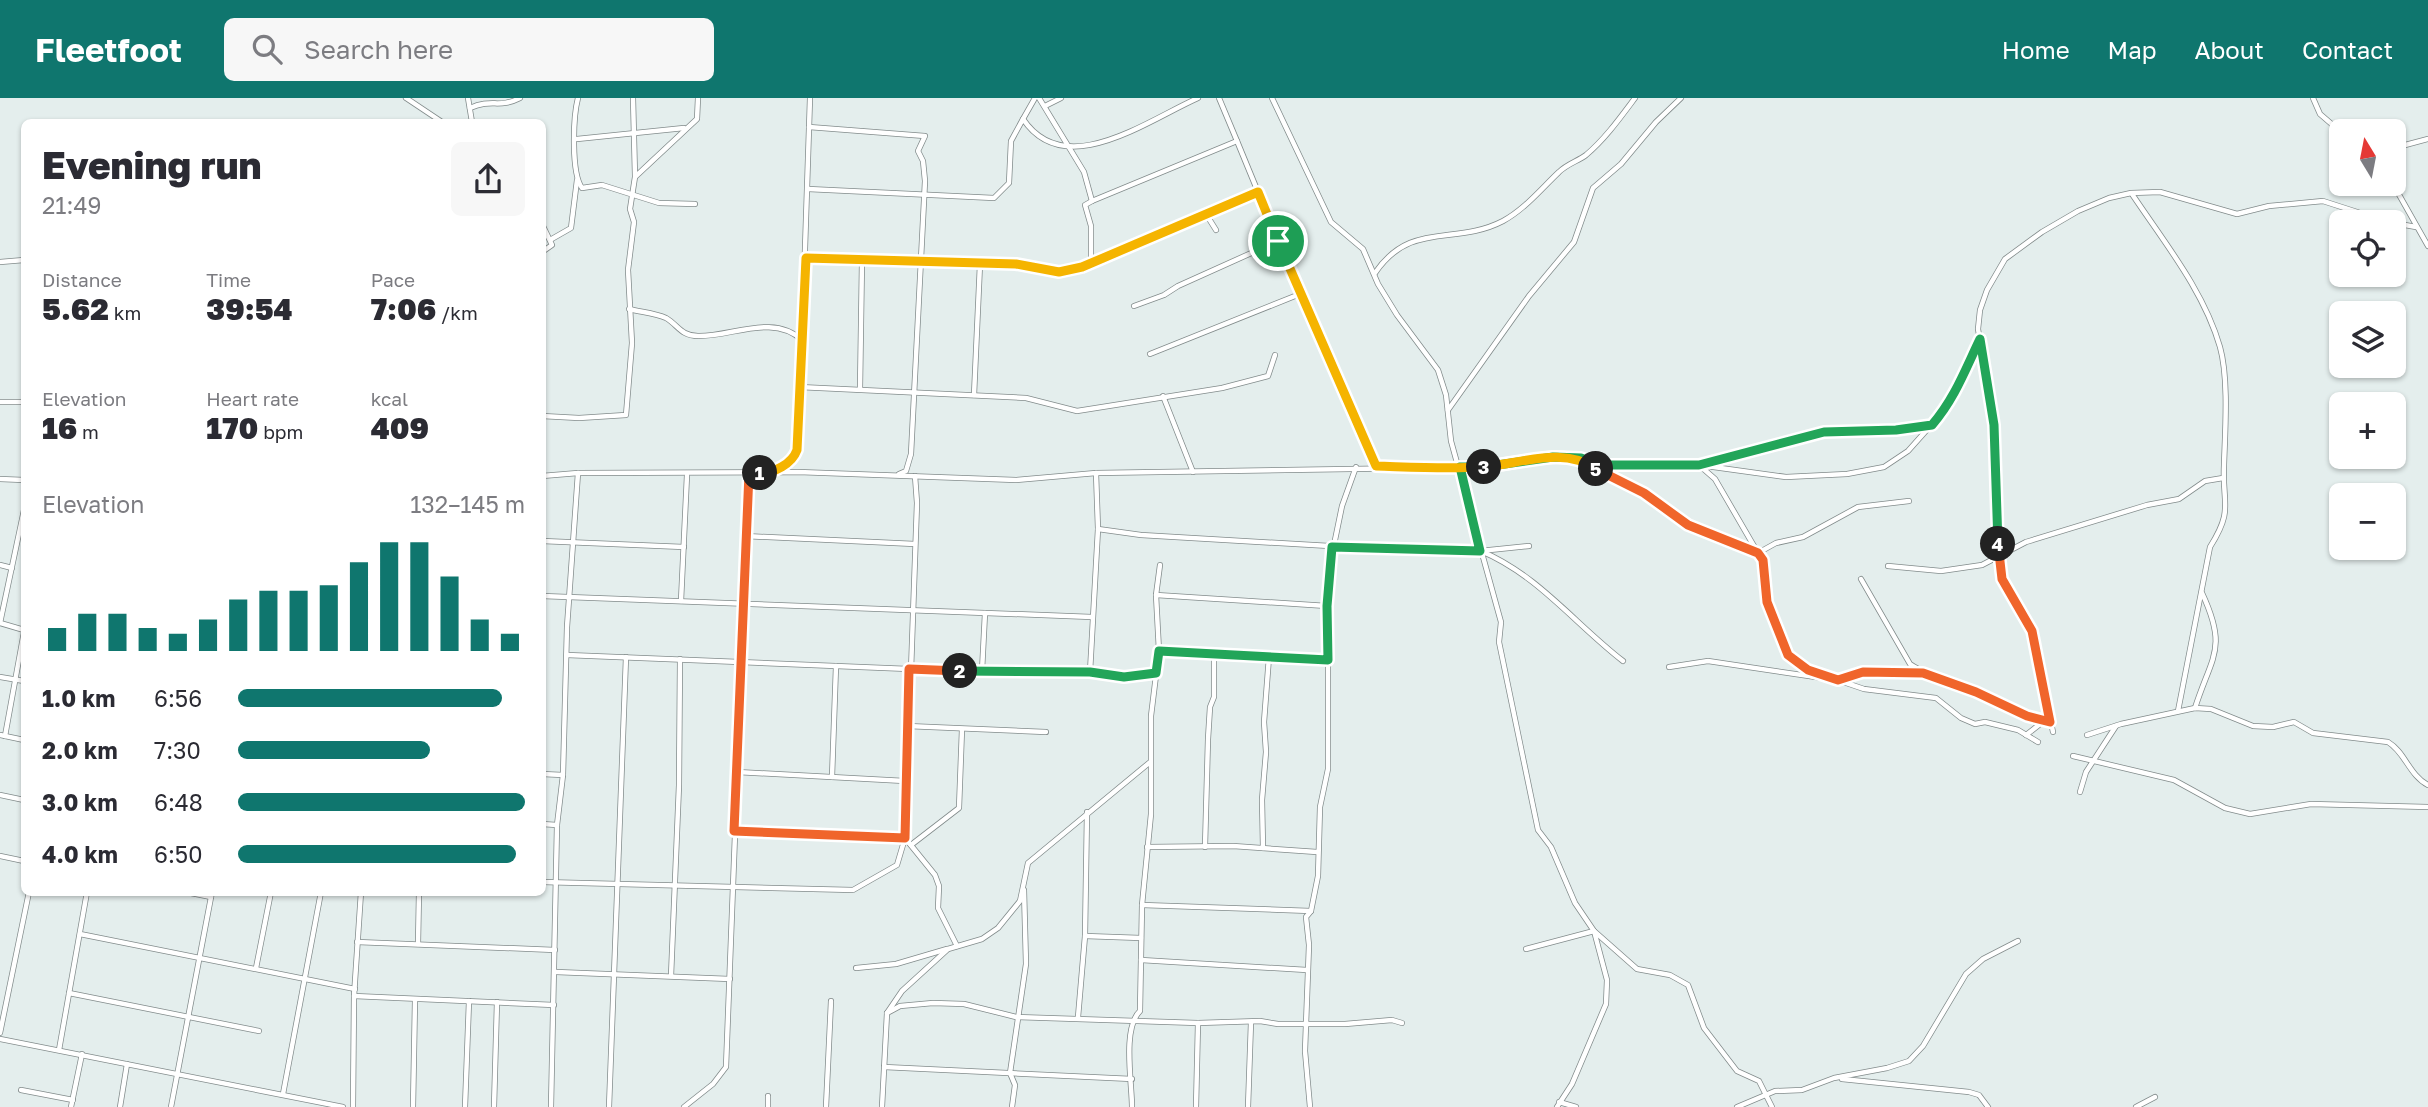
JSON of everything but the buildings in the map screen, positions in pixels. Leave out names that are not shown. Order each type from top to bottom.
[{"type":"street","points":[[406,98],[438,119]]},
{"type":"street","points":[[468,98],[472,119]]},
{"type":"street","points":[[470,108],[485,100],[507,104],[520,98]]},
{"type":"street","points":[[550,240],[571,228],[577,179],[575,111],[578,98]]},
{"type":"street","points":[[546,416],[579,418],[626,415],[632,343],[628,270],[634,222],[630,209],[635,177],[633,98]]},
{"type":"street","points":[[635,177],[697,119],[698,98]]},
{"type":"street","points":[[767,473],[794,458],[806,258],[810,98]]},
{"type":"street","points":[[808,189],[985,200],[1004,191],[1009,183],[1011,141],[1037,98],[1071,147],[1084,172],[1092,201]]},
{"type":"street","points":[[1045,106],[1061,98]]},
{"type":"street","points":[[1023,119],[1041,140],[1071,147],[1107,141],[1198,98]]},
{"type":"street","points":[[1219,98],[1300,294],[1376,466]]},
{"type":"street","points":[[1375,274],[1393,250],[1424,237],[1485,230],[1513,214],[1562,168],[1585,156],[1635,98]]},
{"type":"street","points":[[1447,410],[1529,296],[1574,242],[1593,188],[1621,164],[1630,150],[1681,98]]},
{"type":"street","points":[[2313,98],[2320,114],[2329,122]]},
{"type":"street","points":[[1271,99],[1331,222],[1363,249],[1396,315],[1438,370],[1451,441],[1501,622],[1499,642],[1538,830],[1551,847],[1574,903],[1594,931],[1637,969],[1670,975],[1688,985],[1704,1028],[1726,1060],[1737,1071],[1759,1081],[1772,1107]]},
{"type":"street","points":[[809,127],[925,136],[918,151],[923,161],[923,195],[909,462],[906,471],[891,475]]},
{"type":"street","points":[[577,139],[685,128]]},
{"type":"street","points":[[2406,145],[2428,139]]},
{"type":"street","points":[[1091,263],[1091,226],[1085,205],[1237,141]]},
{"type":"street","points":[[577,179],[582,188],[602,185],[659,203],[695,204]]},
{"type":"street","points":[[806,258],[1016,264],[1059,272],[1091,263],[1258,192]]},
{"type":"street","points":[[2053,733],[2047,721],[2032,631],[2002,579],[1998,558],[1994,425],[1980,339],[1980,310],[2005,260],[2042,232],[2078,211],[2109,198],[2131,193],[2160,192],[2237,214],[2269,206],[2323,201],[2351,210]]},
{"type":"street","points":[[2131,193],[2198,295],[2221,348],[2226,417],[2223,478],[2228,502],[2222,528],[2210,547],[2178,711]]},
{"type":"street","points":[[2400,196],[2428,246]]},
{"type":"street","points":[[1206,214],[1216,230]]},
{"type":"street","points":[[2406,225],[2417,227]]},
{"type":"street","points":[[546,232],[552,245],[546,249]]},
{"type":"street","points":[[1134,306],[1164,295],[1178,286],[1278,241]]},
{"type":"street","points":[[0,262],[21,260]]},
{"type":"street","points":[[860,389],[862,260]]},
{"type":"street","points":[[974,395],[980,264]]},
{"type":"street","points":[[1150,354],[1300,294]]},
{"type":"street","points":[[629,309],[666,318],[682,333],[698,336],[760,327],[793,331],[802,340]]},
{"type":"street","points":[[546,476],[578,473],[767,473],[1016,480],[1096,473],[1376,466],[1480,467],[1553,457],[1581,458],[1600,465],[1699,465],[1786,477],[1847,474],[1884,467],[1908,451],[1950,404],[1962,384],[1980,339]]},
{"type":"street","points":[[799,387],[1026,398],[1077,411],[1222,388],[1268,376],[1275,355]]},
{"type":"street","points":[[1163,396],[1193,472]]},
{"type":"street","points":[[0,402],[21,402]]},
{"type":"street","points":[[1699,465],[1824,432],[1896,430],[1932,425]]},
{"type":"street","points":[[1581,458],[1644,493],[1688,525],[1758,553]]},
{"type":"street","points":[[1699,465],[1715,479],[1763,560],[1767,602],[1788,655],[1808,670],[1864,689],[1936,698],[1968,721],[1985,722],[2026,735],[2038,742]]},
{"type":"street","points":[[1310,1107],[1306,1024],[1306,917],[1311,911],[1318,876],[1322,786],[1328,769],[1327,606],[1332,547],[1356,467]]},
{"type":"street","points":[[551,1107],[558,883],[557,825],[563,775],[569,597],[578,473]]},
{"type":"street","points":[[684,1107],[713,1084],[726,1067],[749,473]]},
{"type":"street","points":[[1090,672],[1098,529],[1096,473]]},
{"type":"street","points":[[681,601],[687,475]]},
{"type":"street","points":[[546,882],[853,890],[897,865],[905,838],[915,476]]},
{"type":"street","points":[[1888,566],[1941,571],[1982,565],[2026,542],[2147,505],[2179,499],[2204,481],[2223,478]]},
{"type":"street","points":[[0,479],[21,480]]},
{"type":"street","points":[[1758,553],[1776,543],[1803,537],[1858,507],[1909,501]]},
{"type":"street","points":[[21,524],[0,623],[21,630]]},
{"type":"street","points":[[1098,529],[1141,536],[1332,547],[1480,551],[1529,546]]},
{"type":"street","points":[[745,536],[915,544]]},
{"type":"street","points":[[546,541],[684,547]]},
{"type":"street","points":[[1480,551],[1500,559],[1534,581],[1586,631],[1623,661]]},
{"type":"street","points":[[0,565],[12,568]]},
{"type":"street","points":[[1132,1107],[1133,1018],[1140,1011],[1142,905],[1159,651],[1156,595],[1160,565]]},
{"type":"street","points":[[1861,579],[1910,664],[1923,673],[2047,721]]},
{"type":"street","points":[[2195,708],[2210,671],[2217,642],[2214,619],[2202,591]]},
{"type":"street","points":[[1156,595],[1327,606]]},
{"type":"street","points":[[546,596],[1092,617]]},
{"type":"street","points":[[982,671],[985,613]]},
{"type":"street","points":[[21,649],[3,735],[21,739]]},
{"type":"street","points":[[1159,651],[1328,660]]},
{"type":"street","points":[[567,655],[909,669],[1090,672],[1124,677],[1156,673]]},
{"type":"street","points":[[1205,847],[1214,655]]},
{"type":"street","points":[[609,1107],[615,973],[615,884],[626,657]]},
{"type":"street","points":[[1264,848],[1264,722],[1269,657]]},
{"type":"street","points":[[671,976],[680,659]]},
{"type":"street","points":[[1669,667],[1708,661],[1838,680],[1863,672],[1923,673]]},
{"type":"street","points":[[832,777],[836,665]]},
{"type":"street","points":[[0,677],[21,681]]},
{"type":"street","points":[[2087,735],[2116,725],[2178,711],[2211,709],[2253,726],[2273,727],[2294,722],[2313,733],[2388,742],[2395,747],[2417,777],[2428,785]]},
{"type":"street","points":[[2026,735],[2047,721]]},
{"type":"street","points":[[2080,792],[2086,772],[2116,725]]},
{"type":"street","points":[[907,726],[1046,732]]},
{"type":"street","points":[[911,845],[960,808],[962,729]]},
{"type":"street","points":[[2073,757],[2174,780],[2225,808],[2250,814],[2311,804],[2428,807]]},
{"type":"street","points":[[856,968],[897,964],[982,939],[998,928],[1020,901],[1028,863],[1150,763]]},
{"type":"street","points":[[737,772],[905,781]]},
{"type":"street","points":[[546,774],[563,775]]},
{"type":"street","points":[[0,795],[21,799]]},
{"type":"street","points":[[1079,1017],[1085,936],[1087,813]]},
{"type":"street","points":[[546,824],[557,825]]},
{"type":"street","points":[[734,831],[905,838],[935,875],[939,886],[938,908],[957,946]]},
{"type":"street","points":[[1147,847],[1264,848],[1317,852]]},
{"type":"street","points":[[0,856],[21,860]]},
{"type":"street","points":[[1012,1107],[1015,1085],[1010,1073],[1026,964],[1024,879]]},
{"type":"street","points":[[0,1033],[28,896]]},
{"type":"street","points":[[59,1050],[86,896]]},
{"type":"street","points":[[171,1107],[212,896]]},
{"type":"street","points":[[256,968],[270,896]]},
{"type":"street","points":[[283,1094],[320,896]]},
{"type":"street","points":[[353,1107],[354,996],[361,896]]},
{"type":"street","points":[[418,944],[419,896]]},
{"type":"street","points":[[1142,905],[1311,911]]},
{"type":"street","points":[[1526,949],[1594,931]]},
{"type":"street","points":[[1576,1107],[1558,1105],[1572,1084],[1606,1004],[1607,980],[1594,931]]},
{"type":"street","points":[[80,934],[355,989]]},
{"type":"street","points":[[1085,936],[1141,938]]},
{"type":"street","points":[[1737,1107],[1766,1094],[1802,1090],[1834,1078],[1909,1061],[1923,1046],[1966,974],[1983,959],[2018,941]]},
{"type":"street","points":[[358,942],[555,950]]},
{"type":"street","points":[[882,1107],[887,1013],[902,992],[948,948]]},
{"type":"street","points":[[1141,960],[1307,970]]},
{"type":"street","points":[[556,972],[730,979]]},
{"type":"street","points":[[69,993],[259,1031]]},
{"type":"street","points":[[354,996],[554,1005]]},
{"type":"street","points":[[414,1107],[415,1000]]},
{"type":"street","points":[[465,1107],[469,1001]]},
{"type":"street","points":[[494,1107],[497,1002]]},
{"type":"street","points":[[826,1107],[831,1002]]},
{"type":"street","points":[[887,1013],[915,1003],[947,1003],[1017,1017],[1133,1018],[1198,1023],[1306,1024],[1392,1020],[1402,1023]]},
{"type":"street","points":[[1196,1107],[1198,1023]]},
{"type":"street","points":[[1248,1107],[1251,1023]]},
{"type":"street","points":[[0,1039],[343,1107]]},
{"type":"street","points":[[71,1107],[82,1054]]},
{"type":"street","points":[[120,1107],[127,1064]]},
{"type":"street","points":[[884,1067],[1132,1079]]},
{"type":"street","points":[[1834,1078],[1969,1092],[1979,1096],[1988,1107]]},
{"type":"street","points":[[21,1090],[73,1100]]},
{"type":"street","points":[[768,1096],[768,1107]]},
{"type":"street","points":[[2136,1107],[2155,1097]]},
{"type":"route","points":[[1278,241],[1258,192],[1082,267],[1059,272],[1016,264],[806,258],[797,450],[794,458],[785,465],[767,473],[749,473],[734,831],[905,838],[909,669],[1090,672],[1124,677],[1156,673],[1159,651],[1328,660],[1328,574],[1332,547],[1480,551],[1460,467],[1480,467],[1553,457],[1581,458],[1600,465],[1699,465],[1824,432],[1896,430],[1932,425],[1950,404],[1962,384],[1980,339],[1994,425],[1998,568],[2032,631],[2050,722],[2027,716],[1976,692],[1923,673],[1863,672],[1838,680],[1808,670],[1788,655],[1767,602],[1763,560],[1758,553],[1732,545],[1702,529],[1688,525],[1644,493],[1597,470],[1581,458],[1553,457],[1513,462],[1480,467],[1376,466],[1278,241]]}]
